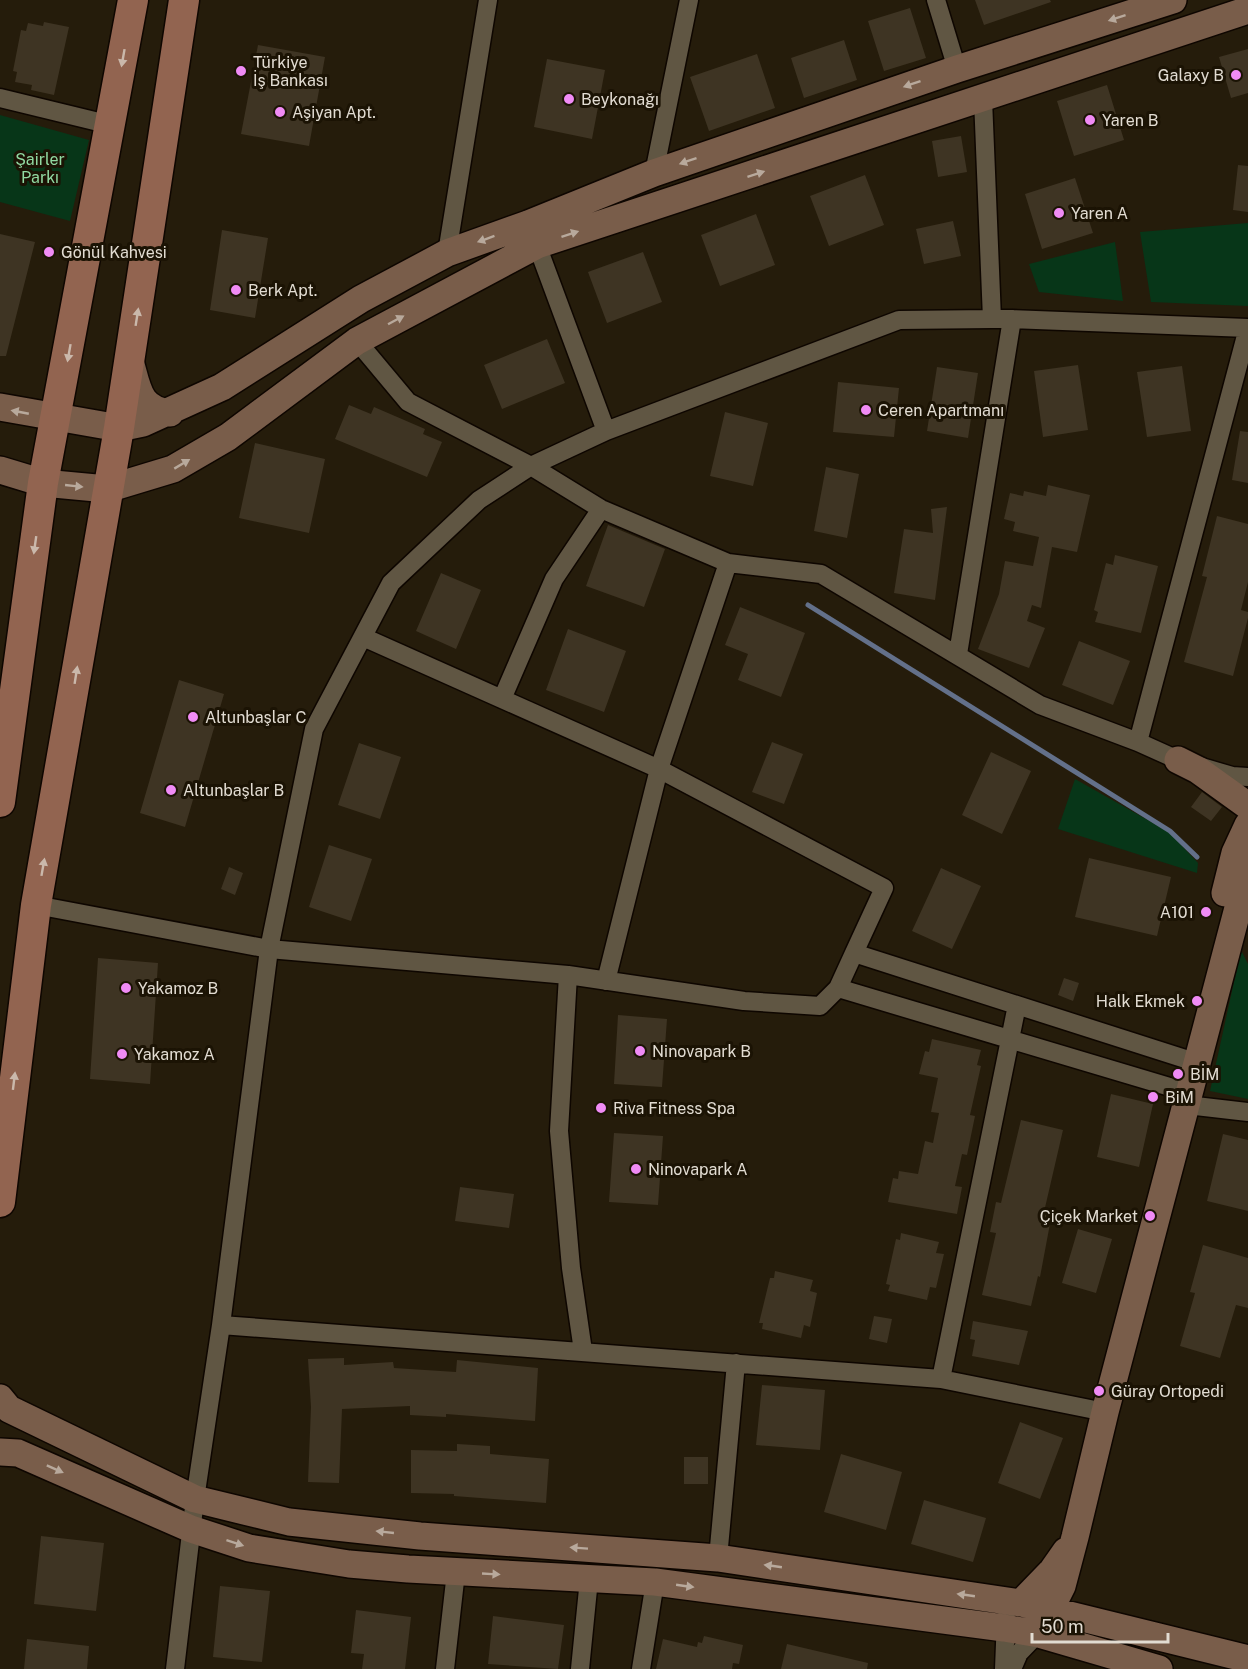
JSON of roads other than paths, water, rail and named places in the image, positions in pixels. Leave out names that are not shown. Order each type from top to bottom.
[{"type":"main road","points":[[0,802],[43,483],[57,418],[133,0]]},
{"type":"main road","points":[[0,1202],[36,905],[130,361],[184,0]]},
{"type":"street","points":[[447,253],[488,0]]},
{"type":"street","points":[[654,172],[689,0]]},
{"type":"street","points":[[936,0],[957,69]]},
{"type":"street","points":[[0,408],[119,428],[143,423],[170,413],[222,387],[362,299],[447,253],[528,224],[654,172],[957,69],[1173,0]]},
{"type":"street","points":[[0,470],[43,483],[107,489],[173,469],[228,437],[357,341],[537,245],[1248,10]]},
{"type":"street","points":[[0,98],[111,125]]},
{"type":"street","points":[[983,99],[992,319]]},
{"type":"street","points":[[537,245],[606,431]]},
{"type":"street","points":[[958,654],[1012,319]]},
{"type":"street","points":[[175,1669],[191,1529],[221,1325],[269,950],[314,729],[391,584],[479,500],[531,466],[606,431],[899,320],[1012,319],[1248,328],[1138,742]]},
{"type":"street","points":[[357,341],[408,402],[531,466],[601,509],[728,563],[821,574],[1040,705],[1138,742],[1178,760],[1198,770],[1248,806]]},
{"type":"street","points":[[130,361],[141,397],[156,411],[170,413]]},
{"type":"street","points":[[99,535],[123,505],[154,476]]},
{"type":"street","points":[[502,699],[554,579],[601,509]]},
{"type":"street","points":[[606,981],[659,769],[728,563]]},
{"type":"street","points":[[36,905],[269,950],[568,975],[744,1001],[820,1006],[838,988],[884,888],[659,769],[363,637]]},
{"type":"street","points":[[1178,760],[1232,776],[1248,777]]},
{"type":"street","points":[[1198,1063],[1215,932],[1235,853],[1248,825]]},
{"type":"street","points":[[1012,1669],[1019,1653],[1039,1634],[1062,1586],[1105,1412],[1248,870]]},
{"type":"street","points":[[854,953],[1198,1063]]},
{"type":"street","points":[[568,975],[559,1131],[572,1268],[583,1351]]},
{"type":"street","points":[[838,988],[1010,1038],[1188,1099],[1248,1112]]},
{"type":"street","points":[[941,1379],[1017,1005]]},
{"type":"street","points":[[221,1325],[941,1379],[1105,1412]]},
{"type":"street","points":[[718,1558],[736,1363]]},
{"type":"street","points":[[0,1398],[9,1410],[195,1499],[300,1523],[420,1536],[718,1558],[1021,1603],[1248,1659]]},
{"type":"street","points":[[0,1452],[18,1453],[191,1529],[249,1548],[349,1564],[655,1582],[1004,1628],[1039,1634],[1159,1669]]},
{"type":"street","points":[[1004,1669],[1004,1628],[1010,1608],[1021,1603],[1052,1571],[1075,1537]]},
{"type":"street","points":[[445,1669],[456,1572]]},
{"type":"street","points":[[580,1669],[589,1579]]},
{"type":"street","points":[[641,1669],[655,1582]]},
{"type":"waterway","points":[[808,605],[1170,831],[1197,857]]},
{"type":"place","name":"Türkiye İş Bankası","points":[[241,71]]},
{"type":"place","name":"Galaxy B","points":[[1236,75]]},
{"type":"place","name":"Beykonağı","points":[[569,99]]},
{"type":"place","name":"Aşiyan Apt.","points":[[280,112]]},
{"type":"place","name":"Yaren B","points":[[1090,120]]},
{"type":"place","name":"Yaren A","points":[[1059,213]]},
{"type":"place","name":"Gönül Kahvesi","points":[[49,252]]},
{"type":"place","name":"Berk Apt.","points":[[236,290]]},
{"type":"place","name":"Ceren Apartmanı","points":[[866,410]]},
{"type":"place","name":"Altunbaşlar C","points":[[193,717]]},
{"type":"place","name":"Altunbaşlar B","points":[[171,790]]},
{"type":"place","name":"A101","points":[[1206,912]]},
{"type":"place","name":"Yakamoz B","points":[[126,988]]},
{"type":"place","name":"Halk Ekmek","points":[[1197,1001]]},
{"type":"place","name":"Ninovapark B","points":[[640,1051]]},
{"type":"place","name":"Yakamoz A","points":[[122,1054]]},
{"type":"place","name":"BİM","points":[[1178,1074]]},
{"type":"place","name":"BiM","points":[[1153,1097]]},
{"type":"place","name":"Riva Fitness Spa","points":[[601,1108]]},
{"type":"place","name":"Ninovapark A","points":[[636,1169]]},
{"type":"place","name":"Çiçek Market","points":[[1150,1216]]},
{"type":"place","name":"Güray Ortopedi","points":[[1099,1391]]},
{"type":"park label","name":"Şairler Parkı","points":[[40,168]]}]
